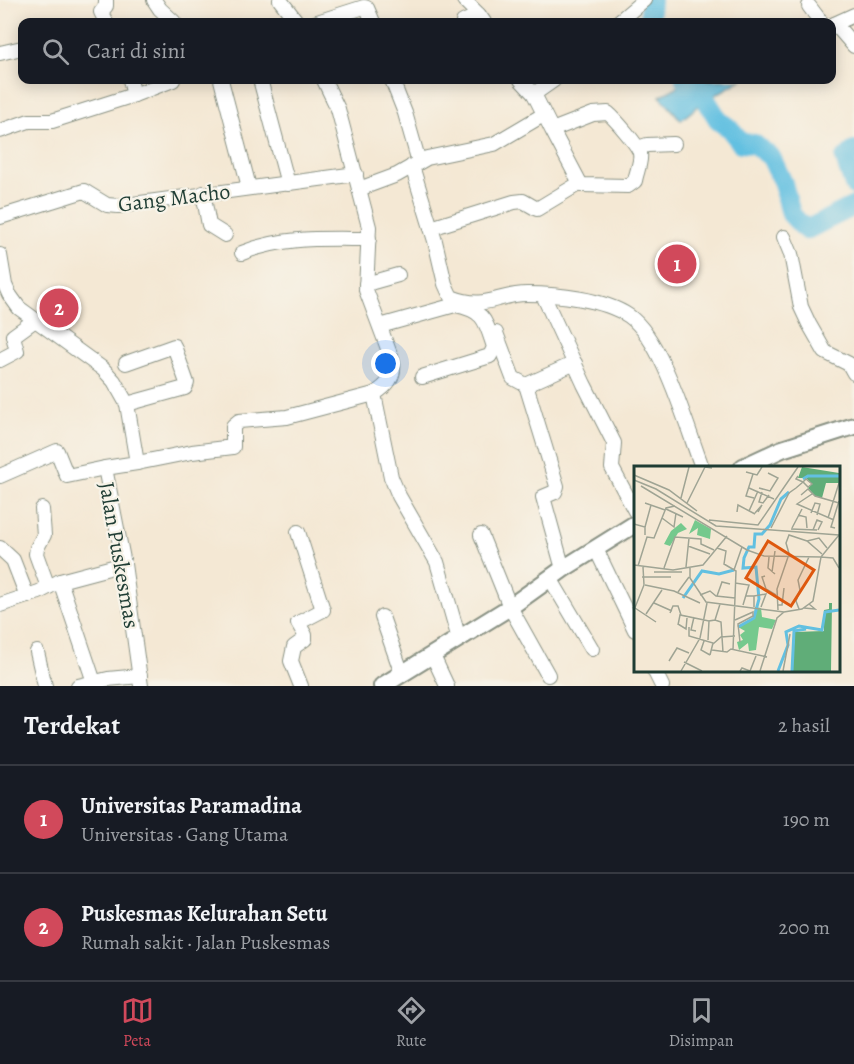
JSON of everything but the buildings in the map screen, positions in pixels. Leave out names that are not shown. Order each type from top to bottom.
[{"type":"main road","points":[[745,466],[782,449],[854,426]]},
{"type":"main road","points":[[382,686],[510,607],[556,574],[634,525]]},
{"type":"street","points":[[104,18],[101,12],[106,6],[106,0]]},
{"type":"street","points":[[154,0],[170,18]]},
{"type":"street","points":[[280,0],[294,18]]},
{"type":"street","points":[[464,0],[480,18]]},
{"type":"street","points":[[623,18],[644,0]]},
{"type":"street","points":[[809,6],[822,18]]},
{"type":"street","points":[[328,18],[361,7],[367,8],[371,18]]},
{"type":"street","points":[[836,21],[854,15]]},
{"type":"street","points":[[836,30],[854,46]]},
{"type":"street","points":[[0,53],[18,49]]},
{"type":"street","points":[[130,84],[134,95]]},
{"type":"street","points":[[0,131],[29,121],[52,121],[163,84]]},
{"type":"street","points":[[222,84],[249,187]]},
{"type":"street","points":[[261,84],[288,184]]},
{"type":"street","points":[[137,463],[192,452],[233,447],[233,426],[239,421],[295,416],[375,394],[390,381],[394,369],[393,362],[368,297],[366,284],[369,227],[338,110],[326,84]]},
{"type":"street","points":[[394,84],[405,113],[431,228],[445,284],[451,297],[470,303],[485,303],[524,294],[543,295],[606,305],[627,315],[647,334],[669,377],[702,466]]},
{"type":"street","points":[[525,84],[534,94],[543,115],[581,185],[628,186],[635,181],[640,160],[638,148],[608,112],[593,114],[552,130]]},
{"type":"street","points":[[534,94],[548,84]]},
{"type":"street","points":[[359,189],[382,181],[416,164],[447,154],[494,144],[543,115]]},
{"type":"street","points":[[638,148],[647,145],[674,144]]},
{"type":"street","name":"Gang Macho","points":[[0,218],[84,191],[107,205],[118,206],[356,174]]},
{"type":"street","points":[[431,228],[513,202],[523,201],[537,209],[580,183]]},
{"type":"street","points":[[203,193],[209,225],[225,235]]},
{"type":"street","points":[[784,237],[791,254],[801,307],[809,324],[825,352],[849,364],[854,373]]},
{"type":"street","points":[[242,253],[279,241],[369,239]]},
{"type":"street","name":"Jalan Puskesmas","points":[[0,255],[7,303],[104,369],[119,388],[127,404],[137,463],[105,468],[124,564],[140,681]]},
{"type":"street","points":[[366,284],[398,275]]},
{"type":"street","points":[[543,295],[614,443],[615,454],[612,464],[634,509]]},
{"type":"street","points":[[485,303],[513,378],[526,385],[557,486],[555,492],[543,497],[556,574],[592,649]]},
{"type":"street","points":[[380,326],[455,305],[481,314],[494,347],[490,356],[422,377]]},
{"type":"street","points":[[0,360],[17,351],[13,336],[35,320]]},
{"type":"street","points":[[126,363],[174,346],[187,383],[185,388],[127,404]]},
{"type":"street","points":[[526,385],[574,363]]},
{"type":"street","points":[[375,394],[391,477],[399,496],[437,562],[459,639]]},
{"type":"street","points":[[0,476],[57,451],[67,476],[105,468]]},
{"type":"street","points":[[42,509],[44,535],[36,554],[54,584],[94,682]]},
{"type":"street","points":[[298,532],[323,609],[298,623],[305,639],[294,647],[291,661],[302,686]]},
{"type":"street","points":[[481,535],[510,607],[548,675]]},
{"type":"street","points":[[0,548],[13,560],[27,596]]},
{"type":"street","points":[[596,549],[634,628]]},
{"type":"street","points":[[0,605],[54,584],[124,564]]},
{"type":"street","points":[[382,616],[402,674]]},
{"type":"street","points":[[37,652],[45,686]]},
{"type":"street","points":[[433,656],[447,686]]},
{"type":"street","points":[[655,671],[662,686]]},
{"type":"street","points":[[78,686],[94,682],[140,681]]},
{"type":"water","points":[[682,84],[734,84],[703,102],[681,120],[660,96]]},
{"type":"waterway","points":[[649,18],[651,0]]},
{"type":"waterway","points":[[695,84],[719,121],[729,128],[741,143],[754,144],[771,157],[783,183],[791,214],[806,230],[854,206]]},
{"type":"waterway","points":[[854,151],[845,159],[854,185]]},
{"type":"place","name":"Universitas Paramadina","points":[[677,264]]},
{"type":"place","name":"Puskesmas Kelurahan Setu","points":[[59,308]]}]
